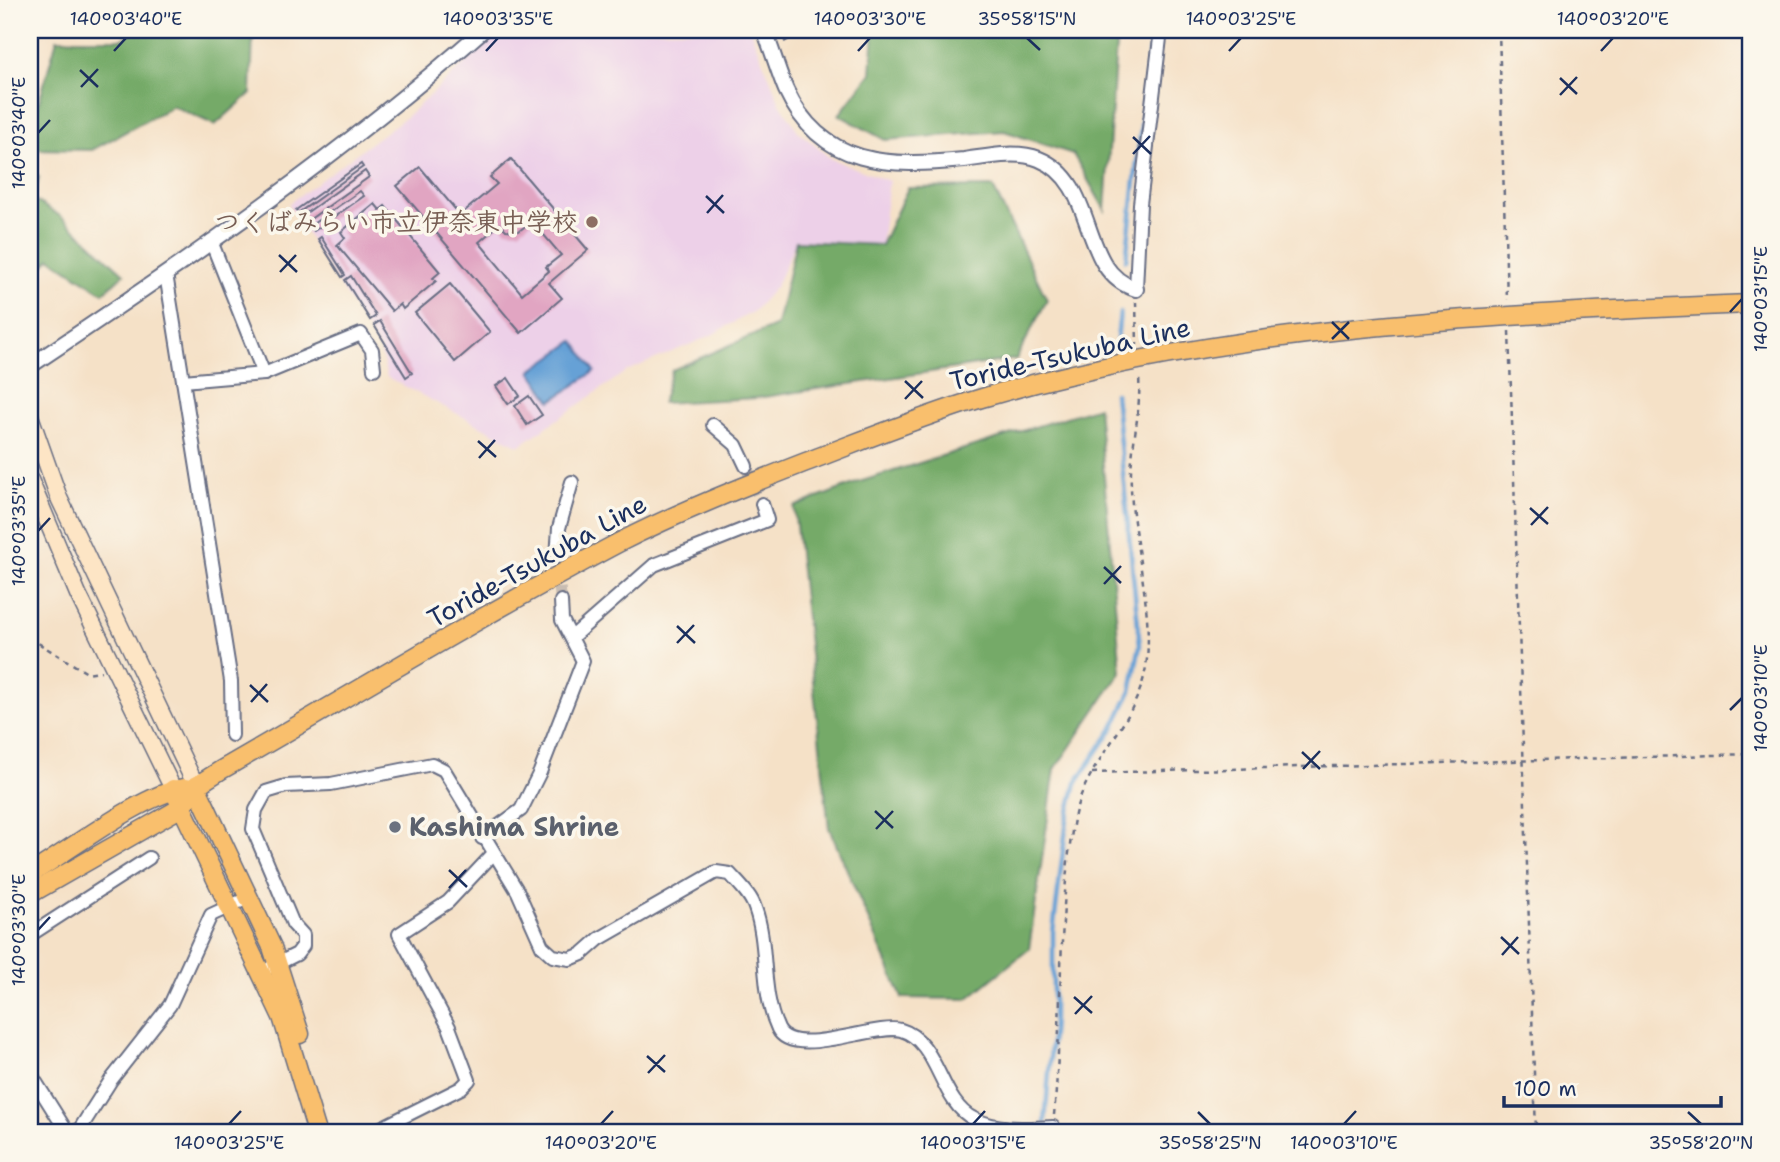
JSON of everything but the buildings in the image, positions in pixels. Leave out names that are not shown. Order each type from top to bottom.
[{"type":"main road","name":"Toride-Tsukuba Line","points":[[30,874],[173,789],[196,786],[595,556],[708,501],[879,433],[983,398],[1139,361],[1236,345],[1508,315],[1750,304]]},
{"type":"main road","points":[[30,416],[60,498],[85,554],[250,897],[270,968]]},
{"type":"main road","points":[[30,480],[67,569],[173,789],[231,906],[270,968],[301,1037],[318,1132]]},
{"type":"main road","name":"Toride-Tsukuba Line","points":[[30,894],[182,807],[196,786]]},
{"type":"street","points":[[30,366],[166,274],[405,99],[483,30]]},
{"type":"street","points":[[764,30],[786,90],[800,114],[818,135],[841,150],[888,164],[913,165],[1020,156],[1038,159],[1054,169],[1071,187],[1086,213],[1107,270],[1119,284],[1136,289],[1140,204],[1161,30]]},
{"type":"street","points":[[211,241],[264,374]]},
{"type":"street","points":[[166,274],[231,681],[232,735]]},
{"type":"street","points":[[183,381],[264,374],[361,334],[372,350],[374,369]]},
{"type":"street","points":[[713,425],[736,446],[746,466]]},
{"type":"street","points":[[557,557],[559,528],[572,482]]},
{"type":"street","points":[[572,637],[654,565],[767,520],[762,505]]},
{"type":"street","points":[[482,838],[521,810],[540,772],[583,661],[562,620],[561,601]]},
{"type":"street","points":[[270,968],[297,954],[303,946],[303,935],[293,924],[253,829],[256,810],[266,792],[286,786],[331,784],[432,764],[443,769],[482,838],[517,891],[542,946],[553,956],[570,959],[582,954],[599,939],[716,872],[730,874],[755,906],[766,981],[779,1031],[787,1037],[828,1041],[889,1028],[904,1031],[917,1039],[956,1104],[973,1119],[1006,1129],[1053,1127]]},
{"type":"street","points":[[373,1132],[461,1088],[468,1080],[449,1027],[399,934],[448,902],[494,853]]},
{"type":"street","points":[[30,935],[149,858]]},
{"type":"street","points":[[78,1132],[111,1080],[170,1005],[211,915],[250,897]]},
{"type":"street","points":[[30,1073],[67,1132]]},
{"type":"path","points":[[772,48],[806,30]]},
{"type":"path","points":[[1499,30],[1535,1132]]},
{"type":"path","points":[[1053,1127],[1059,1049],[1060,944],[1074,819],[1080,796],[1126,720],[1142,686],[1148,655],[1131,471],[1141,400],[1136,289]]},
{"type":"path","points":[[30,638],[87,673],[96,674],[114,666]]},
{"type":"path","points":[[1092,773],[1750,754]]},
{"type":"shaded area","name":"つくばみらい市立伊奈東中学校","points":[[502,30],[750,30],[780,103],[798,131],[831,159],[889,181],[881,245],[796,241],[776,286],[754,311],[710,336],[627,371],[519,446],[387,377],[380,349],[288,204],[406,117]]},
{"type":"green space","points":[[135,30],[253,30],[251,93],[215,125],[173,106],[92,150],[30,149],[30,133],[57,39],[123,39]]},
{"type":"green space","points":[[874,30],[1117,30],[1105,210],[1073,154],[1004,131],[885,140],[839,115],[871,73]]},
{"type":"green space","points":[[30,173],[39,177],[34,200],[62,217],[124,274],[103,293],[50,258],[30,281]]},
{"type":"green space","points":[[993,187],[1047,300],[1016,359],[757,398],[662,403],[672,370],[777,325],[796,241],[881,245],[908,188]]},
{"type":"green space","points":[[1098,407],[1121,672],[1055,769],[1029,949],[967,999],[902,998],[829,828],[794,507],[859,482]]},
{"type":"water","points":[[574,341],[595,371],[551,401],[531,371]]},
{"type":"waterway","points":[[1126,260],[1152,30]]},
{"type":"waterway","points":[[1117,339],[1120,313]]},
{"type":"waterway","points":[[1045,1122],[1053,1022],[1053,932],[1067,819],[1076,783],[1112,730],[1131,691],[1140,645],[1115,393]]},
{"type":"tunnel","points":[[746,466],[762,504]]},
{"type":"tunnel","points":[[558,570],[561,601]]},
{"type":"place","name":"つくばみらい市立伊奈東中学校","points":[[592,222]]},
{"type":"place","name":"Kashima Shrine","points":[[395,827]]}]
